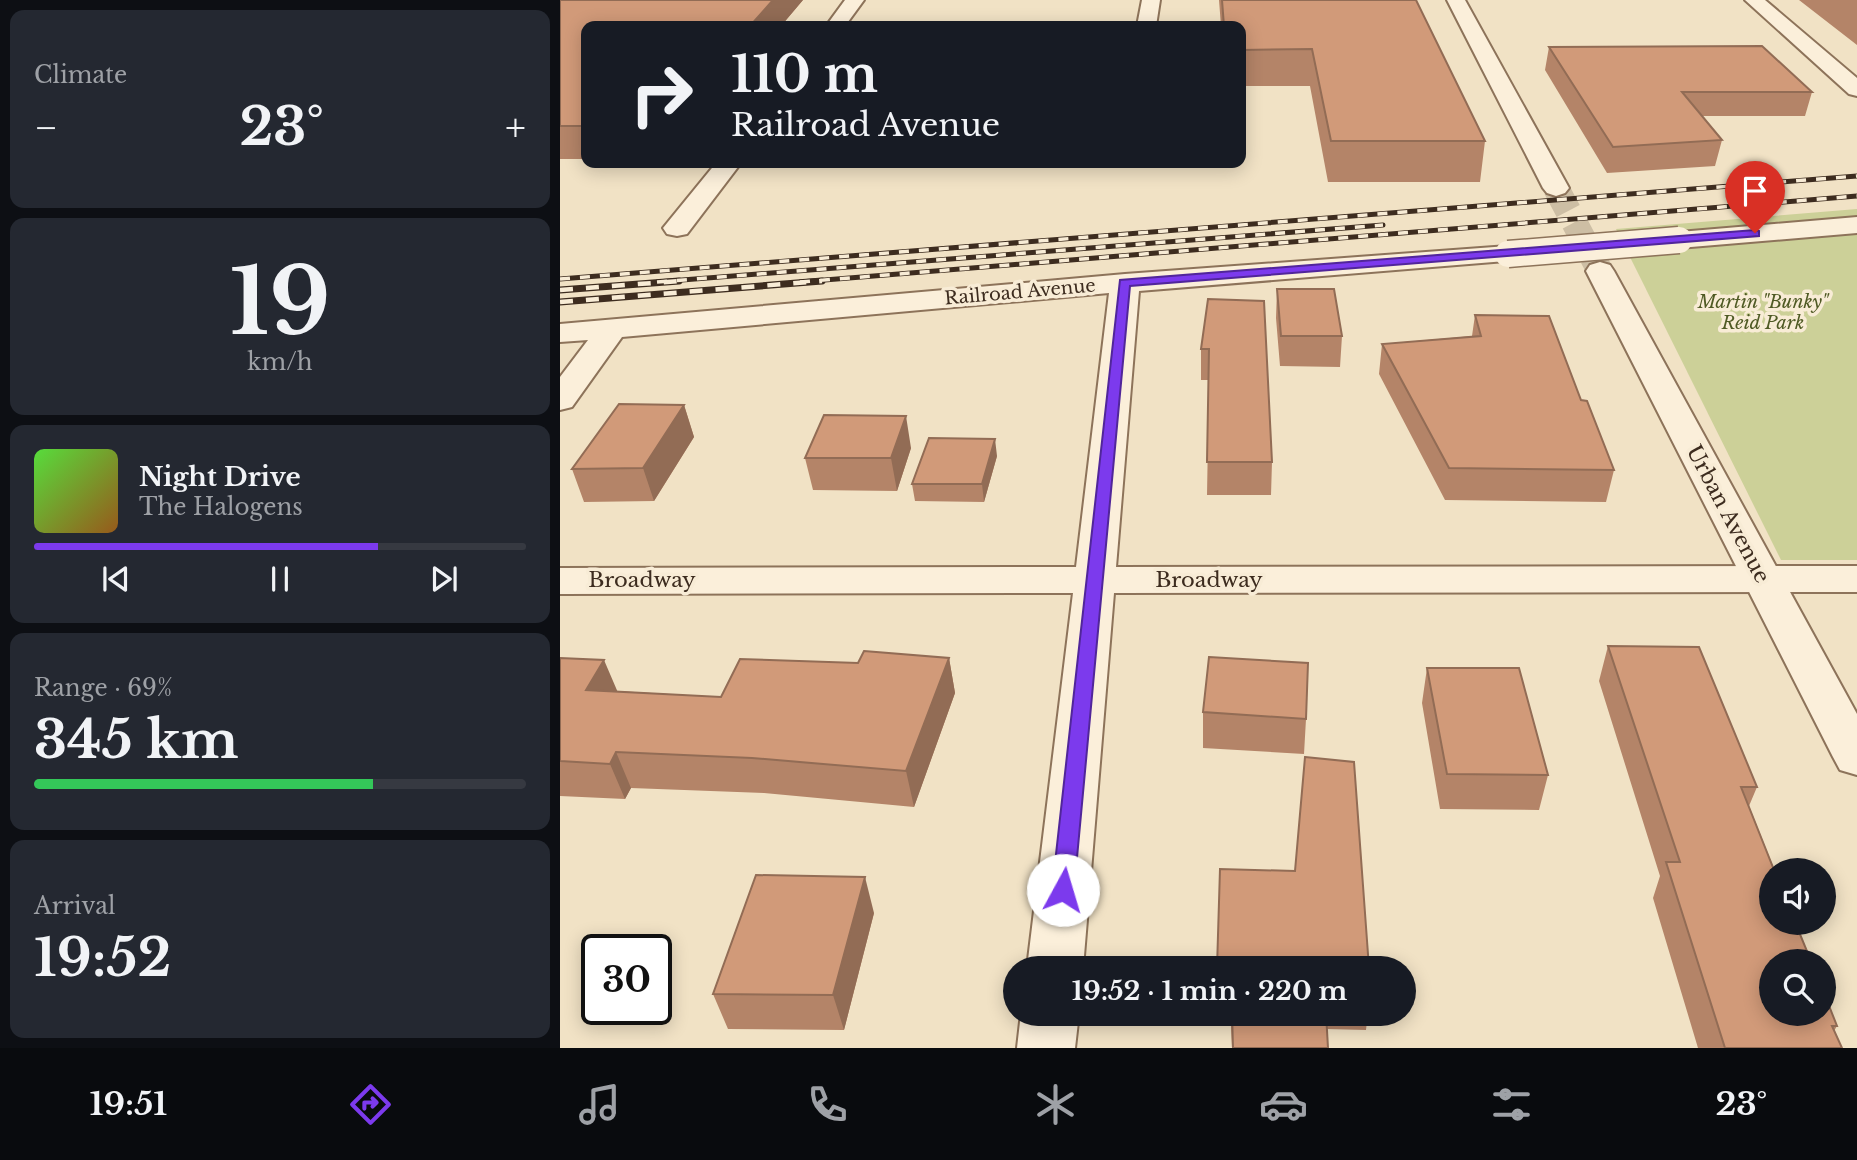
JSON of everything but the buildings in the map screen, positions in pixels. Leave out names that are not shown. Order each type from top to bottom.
[{"type":"street","points":[[839,21],[855,0]]},
{"type":"street","points":[[1148,21],[1151,0]]},
{"type":"street","points":[[1456,0],[1556,188]]},
{"type":"street","points":[[1754,0],[1857,89]]},
{"type":"street","points":[[677,228],[725,168]]},
{"type":"street","name":"Railroad Avenue","points":[[560,332],[1125,283],[1857,225]]},
{"type":"street","name":"Urban Avenue","points":[[1600,271],[1857,757]]},
{"type":"street","points":[[1056,956],[1125,283]]},
{"type":"street","points":[[560,400],[613,328]]},
{"type":"street","name":"Broadway","points":[[560,581],[1857,579]]},
{"type":"street","points":[[1046,1048],[1049,1026]]},
{"type":"green space","name":"Martin \"Bunky\" Reid Park","points":[[1857,209],[1857,560],[1781,560],[1616,229]]},
{"type":"tunnel","points":[[1556,188],[1600,271]]},
{"type":"railway","points":[[560,279],[1857,176]]},
{"type":"railway","points":[[800,282],[1857,196]]},
{"type":"railway","points":[[657,282],[1383,225]]},
{"type":"railway","points":[[560,290],[679,281]]},
{"type":"railway","points":[[560,302],[822,281]]},
{"type":"route","points":[[1063,890],[1125,283],[1755,233]]}]
